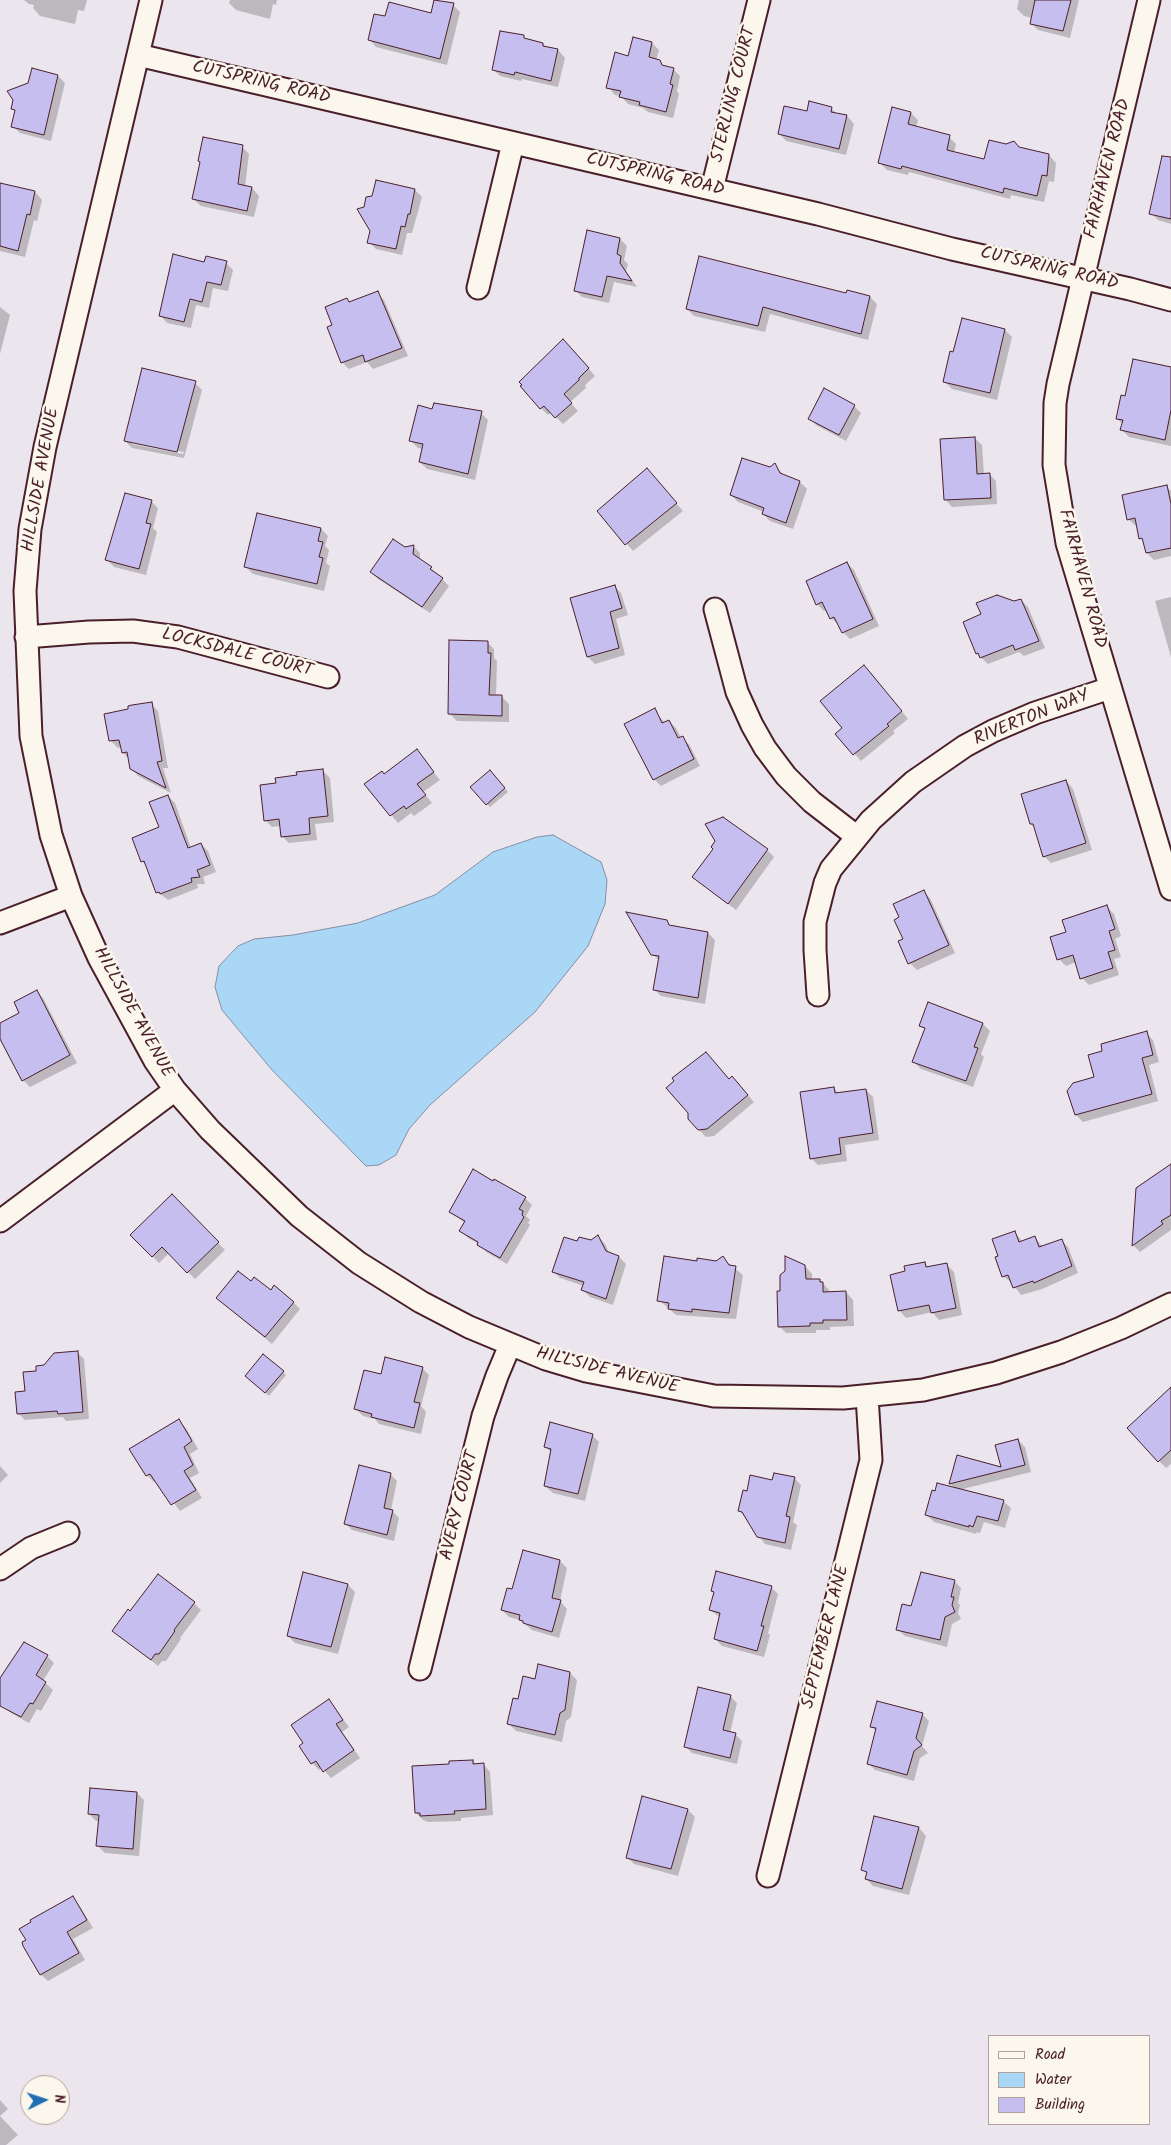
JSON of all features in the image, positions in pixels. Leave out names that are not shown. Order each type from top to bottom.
[{"type":"street","name":"HILLSIDE AVENUE","points":[[151,0],[42,465],[30,529],[25,591],[26,637],[31,736],[51,835],[71,896],[99,958],[155,1061],[175,1090],[210,1130],[299,1216],[359,1264],[421,1302],[469,1327],[510,1346],[546,1359],[586,1370],[714,1396],[843,1398],[923,1390],[996,1373],[1062,1352],[1121,1328],[1171,1304]]},
{"type":"street","name":"STERLING COURT","points":[[712,189],[759,0]]},
{"type":"street","name":"FAIRHAVEN ROAD","points":[[1149,0],[1055,403],[1054,465],[1067,543],[1171,889]]},
{"type":"street","name":"CUTSPRING ROAD","points":[[138,55],[712,189],[1171,300]]},
{"type":"street","points":[[478,288],[513,143]]},
{"type":"street","points":[[715,609],[737,692],[764,748],[786,776],[812,802],[856,836]]},
{"type":"street","name":"LOCKSDALE COURT","points":[[26,637],[132,631],[178,637],[328,677]]},
{"type":"street","name":"RIVERTON WAY","points":[[818,995],[815,922],[821,896],[831,869],[856,836],[913,782],[965,746],[993,731],[1035,713],[1110,688]]},
{"type":"street","points":[[0,923],[71,896]]},
{"type":"street","points":[[0,1221],[175,1090]]},
{"type":"street","name":"AVERY COURT","points":[[420,1669],[483,1416],[496,1376],[510,1346]]},
{"type":"street","name":"SEPTEMBER LANE","points":[[768,1876],[871,1460],[867,1396]]},
{"type":"street","points":[[0,1569],[30,1548],[68,1532]]},
{"type":"water","points":[[553,835],[601,862],[607,880],[605,904],[588,946],[535,1012],[430,1105],[409,1129],[396,1155],[379,1165],[366,1166],[272,1070],[222,1010],[215,987],[219,966],[238,946],[254,939],[293,935],[358,923],[435,895],[493,852],[537,837]]},
{"type":"building","points":[[434,0],[454,3],[440,59],[368,40],[374,14],[385,16],[389,2],[431,13]]},
{"type":"building","points":[[1035,0],[1071,0],[1063,31],[1030,24]]},
{"type":"building","points":[[500,31],[524,35],[524,38],[543,43],[543,46],[558,49],[551,81],[515,72],[514,75],[492,70]]},
{"type":"building","points":[[633,37],[652,42],[649,57],[660,60],[662,65],[674,68],[670,84],[673,85],[666,112],[639,105],[640,102],[619,97],[621,91],[606,88],[615,52],[628,56]]},
{"type":"building","points":[[32,68],[58,75],[44,135],[11,127],[15,110],[11,109],[13,100],[7,91],[28,83]]},
{"type":"building","points":[[809,101],[832,107],[831,112],[847,115],[839,149],[778,134],[784,106],[807,111]]},
{"type":"building","points":[[892,107],[911,112],[908,124],[950,135],[947,150],[984,159],[989,140],[1006,144],[1014,141],[1019,147],[1049,154],[1047,176],[1042,175],[1037,196],[1004,188],[1003,193],[902,166],[901,169],[878,163]]},
{"type":"building","points":[[203,137],[243,145],[238,184],[252,187],[247,211],[192,199]]},
{"type":"building","points":[[1162,156],[1171,157],[1171,219],[1149,214]]},
{"type":"building","points":[[376,180],[415,189],[410,214],[408,214],[405,227],[401,226],[396,249],[367,243],[370,231],[357,209],[364,207],[366,197],[372,196]]},
{"type":"building","points":[[0,183],[35,191],[30,215],[27,214],[18,251],[0,246]]},
{"type":"building","points":[[587,230],[620,238],[617,254],[621,256],[620,263],[632,281],[607,276],[602,297],[574,291]]},
{"type":"building","points":[[173,254],[204,262],[206,256],[227,261],[221,285],[207,282],[202,302],[190,299],[184,322],[159,316]]},
{"type":"building","points":[[699,256],[846,293],[847,290],[870,296],[861,334],[763,307],[758,326],[686,309]]},
{"type":"building","points":[[378,291],[402,348],[365,362],[363,355],[341,363],[327,327],[332,325],[325,307],[347,298],[349,302]]},
{"type":"building","points":[[962,318],[1005,329],[990,393],[943,382],[950,351],[953,352]]},
{"type":"building","points":[[563,339],[589,368],[564,394],[572,403],[555,418],[544,406],[540,409],[520,386],[522,385],[519,382]]},
{"type":"building","points":[[1133,359],[1171,367],[1171,410],[1165,440],[1120,430],[1123,420],[1116,419],[1121,395],[1125,396]]},
{"type":"building","points":[[142,368],[196,381],[177,452],[124,441]]},
{"type":"building","points":[[824,388],[855,405],[839,435],[808,419]]},
{"type":"building","points":[[434,403],[482,411],[468,474],[419,462],[423,444],[409,441],[418,405],[432,409]]},
{"type":"building","points":[[975,437],[977,474],[990,473],[991,498],[944,500],[940,439]]},
{"type":"building","points":[[742,458],[770,467],[775,463],[780,473],[800,481],[786,523],[762,514],[764,508],[730,495]]},
{"type":"building","points":[[647,468],[677,503],[625,545],[597,511]]},
{"type":"building","points":[[1167,485],[1171,504],[1171,548],[1146,553],[1142,538],[1139,539],[1135,518],[1127,520],[1122,495]]},
{"type":"building","points":[[125,493],[152,500],[146,523],[151,524],[139,569],[105,560]]},
{"type":"building","points":[[257,513],[321,528],[318,541],[323,542],[319,557],[323,558],[317,584],[244,567]]},
{"type":"building","points":[[393,539],[405,547],[414,545],[413,554],[432,567],[430,569],[443,578],[422,607],[370,572]]},
{"type":"building","points":[[847,562],[873,619],[842,633],[834,617],[830,619],[822,602],[816,605],[806,581]]},
{"type":"building","points":[[615,585],[622,608],[610,612],[619,648],[587,657],[570,598]]},
{"type":"building","points":[[997,595],[1014,601],[1021,599],[1039,641],[1015,650],[1013,645],[980,658],[978,653],[976,654],[963,622],[981,614],[976,603]]},
{"type":"building","points":[[449,640],[488,641],[488,653],[491,653],[489,695],[502,695],[502,716],[448,714]]},
{"type":"building","points":[[864,665],[902,711],[887,724],[889,726],[853,755],[835,734],[842,728],[820,701]]},
{"type":"building","points":[[152,702],[162,761],[157,762],[166,788],[130,769],[127,752],[122,753],[119,740],[109,741],[104,714],[128,709],[128,706]]},
{"type":"building","points":[[655,708],[662,723],[669,720],[678,738],[683,736],[694,759],[653,780],[624,724]]},
{"type":"building","points":[[417,749],[434,772],[417,784],[426,795],[406,809],[404,806],[390,816],[364,784],[382,771],[384,774]]},
{"type":"building","points":[[323,769],[328,816],[309,818],[310,834],[281,837],[279,819],[264,821],[260,785],[276,783],[275,778],[297,775],[296,772]]},
{"type":"building","points":[[490,770],[505,788],[486,805],[470,787]]},
{"type":"building","points":[[1066,780],[1086,843],[1043,857],[1021,794]]},
{"type":"building","points":[[168,795],[188,848],[201,843],[210,865],[197,870],[200,877],[191,878],[192,882],[160,894],[159,892],[156,893],[144,861],[141,862],[132,838],[159,827],[149,802]]},
{"type":"building","points":[[723,817],[768,849],[728,904],[692,877],[713,849],[711,847],[715,841],[705,824]]},
{"type":"building","points":[[924,890],[949,945],[908,964],[898,941],[903,939],[894,920],[899,917],[893,904]]},
{"type":"building","points":[[1107,905],[1115,929],[1109,931],[1115,950],[1108,952],[1113,968],[1080,979],[1073,955],[1057,960],[1050,937],[1066,932],[1062,920]]},
{"type":"building","points":[[626,912],[667,920],[669,925],[708,932],[698,998],[653,990],[659,956],[651,955]]},
{"type":"building","points":[[37,990],[70,1055],[22,1081],[0,1039],[0,1023],[19,1013],[14,1002]]},
{"type":"building","points":[[928,1002],[983,1023],[974,1047],[978,1048],[966,1081],[912,1062],[925,1028],[919,1026]]},
{"type":"building","points":[[1147,1031],[1153,1055],[1142,1058],[1152,1094],[1075,1115],[1067,1091],[1073,1083],[1094,1077],[1088,1055],[1102,1051],[1101,1044]]},
{"type":"building","points":[[706,1052],[729,1079],[732,1076],[748,1095],[707,1129],[698,1130],[688,1119],[688,1113],[666,1088],[674,1081],[672,1078]]},
{"type":"building","points":[[834,1087],[835,1093],[866,1089],[873,1133],[839,1138],[841,1154],[810,1159],[800,1092]]},
{"type":"building","points":[[1171,1164],[1171,1215],[1161,1221],[1163,1224],[1132,1246],[1136,1188]]},
{"type":"building","points":[[473,1169],[526,1197],[519,1209],[523,1211],[522,1215],[524,1217],[500,1258],[477,1245],[478,1242],[459,1231],[465,1221],[449,1212]]},
{"type":"building","points":[[172,1194],[219,1242],[187,1273],[162,1247],[152,1257],[130,1235]]},
{"type":"building","points":[[1015,1231],[1019,1242],[1035,1236],[1039,1247],[1062,1239],[1072,1266],[1034,1283],[1033,1281],[1013,1288],[1008,1275],[1002,1277],[995,1257],[998,1256],[992,1239]]},
{"type":"building","points":[[598,1235],[606,1251],[619,1256],[606,1299],[581,1290],[584,1282],[552,1272],[564,1237],[577,1241],[579,1237],[591,1240]]},
{"type":"building","points":[[664,1256],[697,1261],[697,1258],[716,1261],[723,1256],[729,1265],[736,1266],[729,1313],[692,1309],[692,1312],[668,1309],[669,1303],[657,1301]]},
{"type":"building","points":[[785,1256],[805,1265],[806,1279],[820,1279],[820,1282],[823,1282],[823,1292],[846,1291],[847,1320],[823,1320],[823,1323],[810,1323],[810,1326],[778,1327],[777,1291],[780,1291],[780,1275],[785,1271]]},
{"type":"building","points":[[925,1262],[926,1267],[947,1263],[956,1308],[931,1313],[929,1305],[898,1311],[890,1275],[905,1271],[904,1266]]},
{"type":"building","points":[[238,1271],[251,1281],[254,1277],[271,1290],[274,1285],[294,1302],[265,1337],[216,1298]]},
{"type":"building","points":[[78,1351],[83,1412],[58,1414],[57,1411],[17,1414],[15,1392],[25,1391],[23,1372],[36,1371],[36,1366],[44,1365],[54,1353]]},
{"type":"building","points":[[263,1354],[284,1371],[265,1393],[245,1376]]},
{"type":"building","points":[[385,1357],[423,1367],[414,1402],[420,1403],[414,1428],[371,1417],[372,1414],[354,1409],[364,1370],[381,1374]]},
{"type":"building","points":[[1171,1387],[1171,1450],[1158,1462],[1127,1428]]},
{"type":"building","points":[[179,1419],[192,1441],[184,1447],[193,1465],[184,1471],[196,1490],[171,1505],[150,1474],[146,1476],[129,1449]]},
{"type":"building","points":[[550,1422],[593,1434],[578,1494],[544,1486],[551,1449],[544,1447]]},
{"type":"building","points":[[1018,1439],[1025,1465],[949,1484],[957,1455],[1001,1467],[995,1445]]},
{"type":"building","points":[[359,1465],[391,1473],[384,1508],[393,1510],[387,1535],[344,1524]]},
{"type":"building","points":[[774,1473],[795,1477],[786,1516],[790,1517],[785,1543],[757,1537],[742,1512],[738,1511],[743,1490],[747,1491],[750,1475],[772,1480]]},
{"type":"building","points":[[937,1483],[1004,1500],[998,1521],[977,1516],[973,1527],[969,1525],[969,1527],[925,1515],[932,1490],[935,1491]]},
{"type":"building","points":[[523,1550],[560,1560],[552,1598],[561,1600],[552,1632],[523,1623],[523,1621],[519,1620],[520,1615],[501,1610],[507,1588],[512,1589]]},
{"type":"building","points":[[716,1571],[772,1586],[761,1626],[764,1626],[757,1651],[714,1639],[720,1613],[709,1610],[714,1592],[711,1591]]},
{"type":"building","points":[[303,1572],[348,1584],[331,1647],[287,1636]]},
{"type":"building","points":[[921,1572],[955,1580],[951,1597],[954,1597],[952,1605],[955,1612],[945,1617],[940,1640],[896,1630],[902,1604],[911,1606]]},
{"type":"building","points":[[158,1574],[195,1602],[159,1654],[155,1654],[151,1660],[112,1631]]},
{"type":"building","points":[[24,1642],[48,1655],[36,1675],[46,1682],[33,1704],[30,1703],[21,1717],[0,1706],[0,1678]]},
{"type":"building","points":[[538,1664],[570,1672],[565,1710],[560,1713],[555,1735],[507,1724],[513,1698],[518,1699],[523,1676],[535,1679]]},
{"type":"building","points":[[698,1687],[731,1695],[723,1730],[736,1733],[730,1758],[684,1747]]},
{"type":"building","points":[[329,1699],[343,1720],[336,1724],[354,1750],[323,1772],[316,1761],[311,1764],[299,1746],[303,1743],[291,1725]]},
{"type":"building","points":[[877,1701],[923,1713],[916,1738],[922,1745],[914,1751],[907,1775],[867,1764],[876,1728],[870,1727]]},
{"type":"building","points":[[473,1760],[473,1764],[484,1763],[486,1809],[454,1811],[455,1814],[420,1816],[420,1813],[415,1813],[412,1766],[449,1764],[449,1761]]},
{"type":"building","points":[[90,1788],[137,1792],[133,1849],[96,1846],[99,1815],[88,1814]]},
{"type":"building","points":[[642,1796],[688,1809],[671,1869],[626,1858]]},
{"type":"building","points":[[874,1816],[919,1827],[902,1889],[865,1879],[867,1872],[861,1870]]},
{"type":"building","points":[[73,1896],[87,1920],[67,1932],[79,1953],[40,1975],[23,1946],[22,1942],[26,1940],[19,1929],[31,1922],[30,1920]]}]
